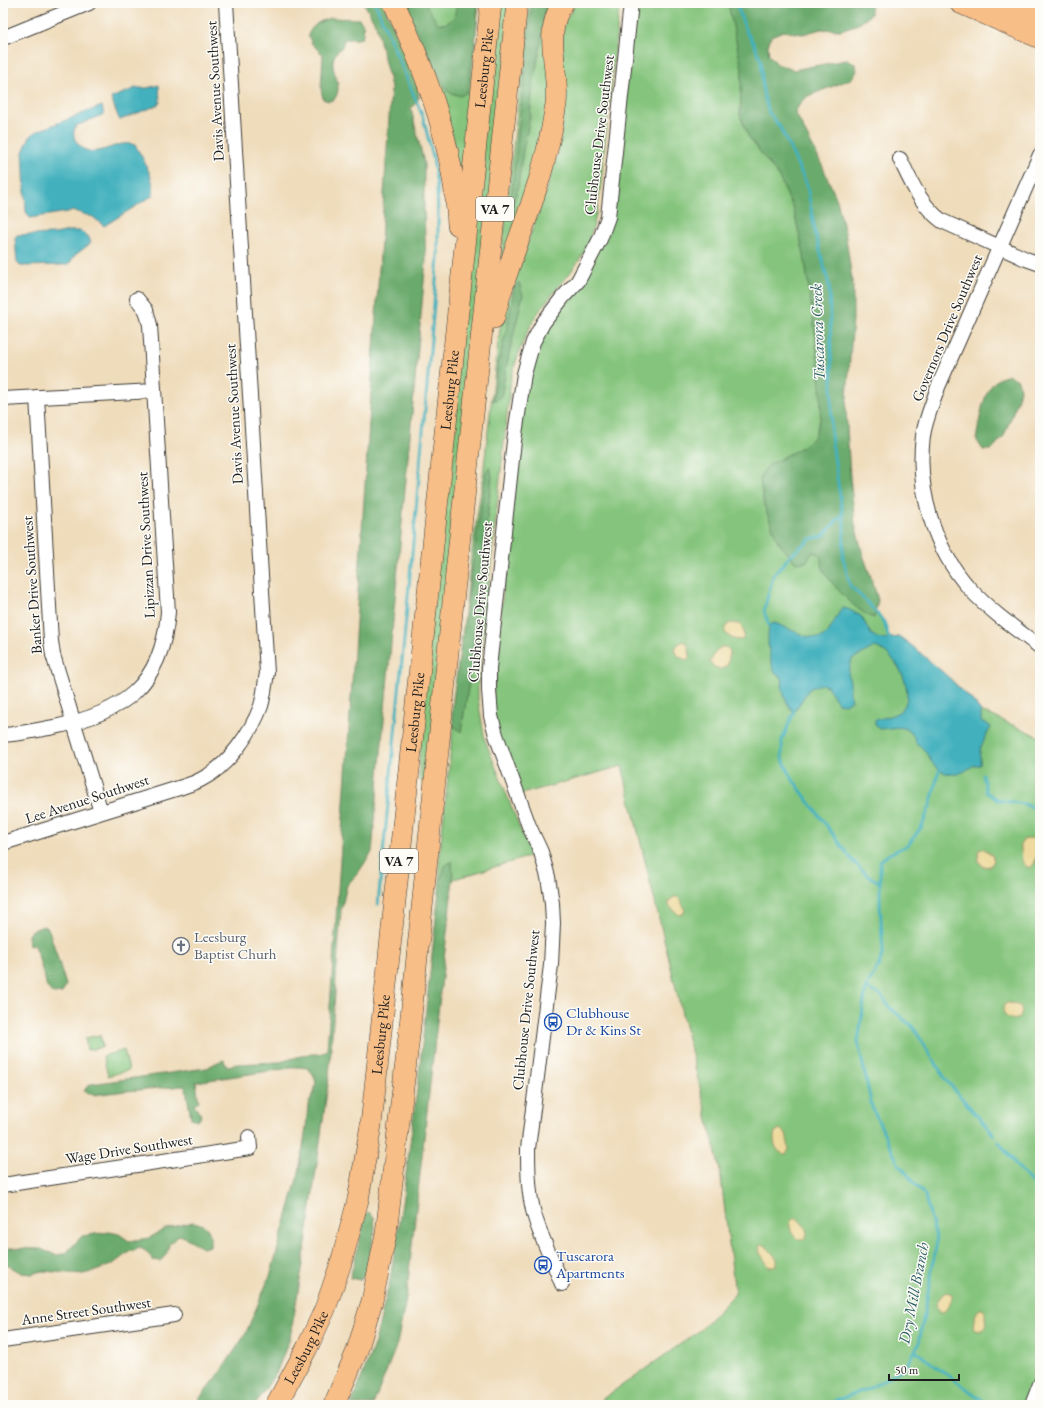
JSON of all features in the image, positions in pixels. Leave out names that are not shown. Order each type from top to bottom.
[{"type":"highway","points":[[394,3],[413,43],[427,79],[435,101],[447,146],[456,202],[460,302]]},
{"type":"highway","name":"Leesburg Pike","points":[[276,1405],[307,1348],[325,1309],[341,1263],[358,1200],[371,1125],[491,3]]},
{"type":"highway","name":"Leesburg Pike","points":[[334,1405],[357,1351],[372,1301],[386,1234],[409,1036],[517,3]]},
{"type":"highway","points":[[473,414],[496,308],[508,268],[532,203],[550,141],[557,97],[557,80],[552,37],[555,21],[563,3]]},
{"type":"highway","points":[[960,3],[1040,38]]},
{"type":"highway","points":[[1000,3],[1040,20]]},
{"type":"street","points":[[3,38],[90,3]]},
{"type":"street","name":"Davis Avenue Southwest","points":[[182,787],[209,775],[234,752],[245,738],[261,706],[267,673],[226,3]]},
{"type":"street","name":"Clubhouse Drive Southwest","points":[[562,1284],[532,1207],[528,1179],[528,1149],[553,944],[552,903],[548,877],[541,852],[529,826],[496,735],[491,716],[489,668],[514,441],[524,374],[533,342],[543,323],[563,297],[578,281],[600,239],[608,217],[631,3]]},
{"type":"street","name":"Governors Drive Southwest","points":[[1040,154],[938,387],[923,436],[922,460],[923,483],[927,506],[935,530],[946,554],[959,576],[982,601],[1040,647]]},
{"type":"street","points":[[900,158],[922,201],[942,221],[999,246],[1026,260],[1040,264]]},
{"type":"street","name":"Lipizzan Drive Southwest","points":[[3,735],[17,734],[74,723],[118,705],[138,690],[152,672],[166,632],[168,612],[150,325],[146,310],[137,299]]},
{"type":"street","points":[[3,399],[154,391]]},
{"type":"street","name":"Banker Drive Southwest","points":[[37,397],[53,655],[101,812]]},
{"type":"street","name":"Lee Avenue Southwest","points":[[3,843],[182,787]]},
{"type":"street","name":"Wage Drive Southwest","points":[[3,1185],[250,1148],[249,1137]]},
{"type":"street","name":"Anne Street Southwest","points":[[3,1340],[174,1315]]},
{"type":"street","points":[[1032,1405],[1040,1384]]},
{"type":"green space","points":[[364,3],[383,3],[418,83],[419,98],[411,109],[424,163],[426,260],[372,852],[358,873],[347,885],[341,910],[329,1077],[303,1264],[290,1338],[277,1371],[255,1405],[194,1405],[217,1377],[245,1335],[271,1273],[299,1172],[308,1105],[314,1093],[316,1082],[313,1074],[308,1068],[297,1067],[196,1082],[199,1101],[194,1104],[201,1115],[200,1119],[197,1120],[191,1118],[186,1089],[184,1086],[93,1095],[84,1091],[91,1084],[206,1068],[224,1060],[225,1064],[228,1066],[237,1064],[280,1062],[308,1054],[320,1054],[327,1050],[391,87],[376,25]]},
{"type":"green space","points":[[398,3],[479,3],[458,203]]},
{"type":"green space","points":[[403,3],[425,3],[437,23],[445,24],[454,18],[457,3],[478,3],[475,42],[467,92],[460,96],[448,92]]},
{"type":"green space","points":[[495,3],[511,3],[431,751],[423,782],[420,781],[419,778],[420,721]]},
{"type":"green space","points":[[529,3],[557,3],[550,118],[500,268]]},
{"type":"green space","points":[[532,3],[546,3],[542,37],[533,85],[530,118],[523,150],[518,187],[509,218]]},
{"type":"green space","points":[[576,3],[620,3],[599,196],[595,221],[583,254],[573,270],[537,314],[520,350],[511,378],[478,683],[478,699],[485,740],[531,856],[454,879],[441,903],[439,862],[471,556],[482,484],[498,343],[502,317],[558,153],[561,132],[563,24]]},
{"type":"green space","points":[[631,3],[736,3],[789,145],[831,435],[868,603],[884,622],[889,638],[900,637],[945,674],[973,701],[981,711],[1040,737],[1040,1405],[594,1405],[699,1331],[735,1294],[720,1170],[622,766],[518,795],[491,716],[524,374],[543,323],[600,239]]},
{"type":"green space","points":[[728,3],[871,3],[871,14],[859,24],[840,30],[821,29],[803,34],[783,31],[771,36],[768,46],[769,55],[777,64],[793,70],[846,60],[855,64],[857,71],[851,79],[808,96],[801,102],[795,112],[822,165],[837,200],[846,237],[853,287],[853,319],[846,410],[850,476],[855,525],[878,600],[874,618],[861,611],[834,585],[824,571],[820,555],[813,552],[806,562],[796,563],[778,542],[764,505],[760,481],[762,473],[769,465],[804,446],[814,437],[820,420],[821,399],[815,332],[804,255],[793,208],[779,177],[748,136],[740,115],[742,69]]},
{"type":"green space","points":[[331,18],[359,19],[364,30],[362,38],[344,39],[341,48],[335,54],[333,65],[338,84],[338,92],[334,99],[329,101],[323,99],[321,89],[323,55],[312,44],[308,35],[312,28],[317,24]]},
{"type":"green space","points":[[519,282],[523,295],[509,354],[501,397],[493,401],[498,363],[507,327],[514,288]]},
{"type":"green space","points":[[1009,375],[1018,380],[1020,390],[1017,402],[1004,436],[991,450],[983,450],[976,439],[980,415],[985,399],[988,391],[998,379]]},
{"type":"green space","points":[[490,466],[492,476],[469,682],[461,732],[454,726],[452,716],[453,699],[486,472]]},
{"type":"green space","points":[[452,861],[453,879],[406,1299],[397,1344],[373,1405],[351,1405],[375,1342],[390,1280],[403,1197],[418,1082],[440,882],[445,866]]},
{"type":"green space","points":[[43,926],[48,928],[50,933],[66,985],[62,993],[53,994],[47,987],[35,945],[29,946],[28,935],[31,931]]},
{"type":"green space","points":[[100,1035],[103,1047],[87,1050],[85,1038]]},
{"type":"green space","points":[[124,1050],[129,1070],[108,1076],[103,1056]]},
{"type":"green space","points":[[369,1212],[374,1217],[375,1229],[366,1273],[360,1280],[350,1278],[366,1214]]},
{"type":"green space","points":[[193,1222],[206,1227],[210,1236],[210,1246],[203,1248],[180,1235],[169,1244],[164,1257],[160,1261],[153,1260],[146,1251],[140,1248],[129,1252],[113,1264],[96,1271],[83,1274],[42,1271],[32,1274],[21,1273],[3,1262],[3,1250],[9,1248],[41,1249],[58,1255],[66,1253],[82,1236],[109,1232],[119,1234],[129,1241],[149,1238],[167,1228]]},
{"type":"sand","points":[[731,623],[739,624],[742,627],[744,633],[742,640],[734,639],[725,632],[727,626]]},
{"type":"sand","points":[[683,641],[688,644],[690,657],[686,660],[678,656],[675,650],[677,645]]},
{"type":"sand","points":[[721,647],[726,647],[730,653],[727,666],[721,669],[714,667],[710,662],[716,651]]},
{"type":"sand","points":[[1032,838],[1037,848],[1037,854],[1036,860],[1030,867],[1026,866],[1022,861],[1021,847],[1023,840]]},
{"type":"sand","points":[[983,848],[992,855],[994,861],[990,866],[983,867],[979,861],[978,851]]},
{"type":"sand","points":[[674,897],[678,897],[681,901],[685,910],[683,914],[679,915],[669,906],[669,901]]},
{"type":"sand","points":[[1006,1003],[1018,1005],[1020,1007],[1022,1011],[1017,1019],[1013,1020],[1005,1016],[1003,1008]]},
{"type":"sand","points":[[780,1129],[786,1133],[789,1149],[786,1154],[777,1149],[774,1139],[775,1132]]},
{"type":"sand","points":[[797,1218],[807,1229],[807,1235],[804,1239],[799,1240],[791,1229],[790,1223]]},
{"type":"sand","points":[[763,1244],[777,1259],[777,1265],[774,1267],[769,1267],[760,1253],[759,1246]]},
{"type":"sand","points":[[947,1292],[952,1295],[952,1301],[944,1312],[939,1313],[936,1305],[942,1295]]},
{"type":"sand","points":[[980,1309],[983,1309],[985,1313],[986,1325],[985,1328],[979,1331],[974,1329],[973,1324],[975,1315]]},
{"type":"water","points":[[159,85],[160,102],[158,105],[120,120],[119,119],[111,98],[136,88],[147,88]]},
{"type":"water","points":[[102,106],[104,114],[76,126],[74,130],[74,137],[76,141],[83,148],[90,151],[97,151],[127,144],[135,145],[151,178],[153,185],[152,196],[104,226],[93,217],[74,211],[30,218],[26,212],[23,152],[30,136],[35,132]]},
{"type":"water","points":[[69,231],[80,231],[89,237],[91,243],[74,256],[70,263],[66,265],[21,266],[17,262],[15,239],[17,235],[55,234]]},
{"type":"water","points":[[842,607],[861,616],[871,634],[879,639],[900,637],[945,674],[973,701],[981,711],[981,721],[991,727],[983,742],[980,754],[980,765],[974,765],[958,774],[946,773],[936,767],[921,747],[916,743],[910,732],[906,729],[897,727],[879,729],[875,725],[875,720],[898,713],[903,708],[906,701],[907,692],[905,682],[896,663],[889,655],[874,647],[852,659],[848,675],[852,700],[845,704],[838,703],[827,686],[821,684],[809,689],[794,712],[791,709],[783,693],[783,681],[780,676],[776,674],[771,662],[768,644],[769,625],[775,623],[805,636],[820,638],[828,633]]},
{"type":"waterway","points":[[375,3],[423,117],[433,158],[437,187],[438,215],[438,257],[424,419],[378,904]]},
{"type":"waterway","name":"Tuscarora Creek","points":[[736,3],[746,31],[761,60],[763,92],[769,113],[780,127],[807,185],[815,232],[829,285],[832,381],[831,435],[844,524],[843,557],[850,586],[868,603],[884,622],[889,638]]},
{"type":"waterway","points":[[769,625],[764,611],[773,576],[790,556],[810,539],[823,536],[843,514]]},
{"type":"waterway","points":[[794,712],[782,740],[782,758],[793,780],[852,860],[867,875],[879,882]]},
{"type":"waterway","name":"Dry Mill Branch","points":[[824,1405],[870,1388],[906,1367],[919,1343],[937,1241],[925,1196],[898,1163],[872,1107],[858,1042],[866,988],[879,965],[883,951],[880,904],[880,861],[889,854],[908,845],[922,826],[930,806],[939,771]]},
{"type":"waterway","name":"Tuscarora Creek","points":[[983,774],[986,792],[998,800],[1024,804],[1040,810]]},
{"type":"waterway","points":[[866,988],[881,995],[890,1008],[913,1027],[946,1080],[994,1135]]},
{"type":"waterway","points":[[999,1142],[1023,1173],[1040,1188]]},
{"type":"waterway","points":[[915,1351],[989,1405]]},
{"type":"place","name":"Leesburg Baptist Churh","points":[[181,946]]},
{"type":"place","name":"Clubhouse Dr & Kins St","points":[[553,1022]]},
{"type":"place","name":"Tuscarora Apartments","points":[[543,1265]]}]
